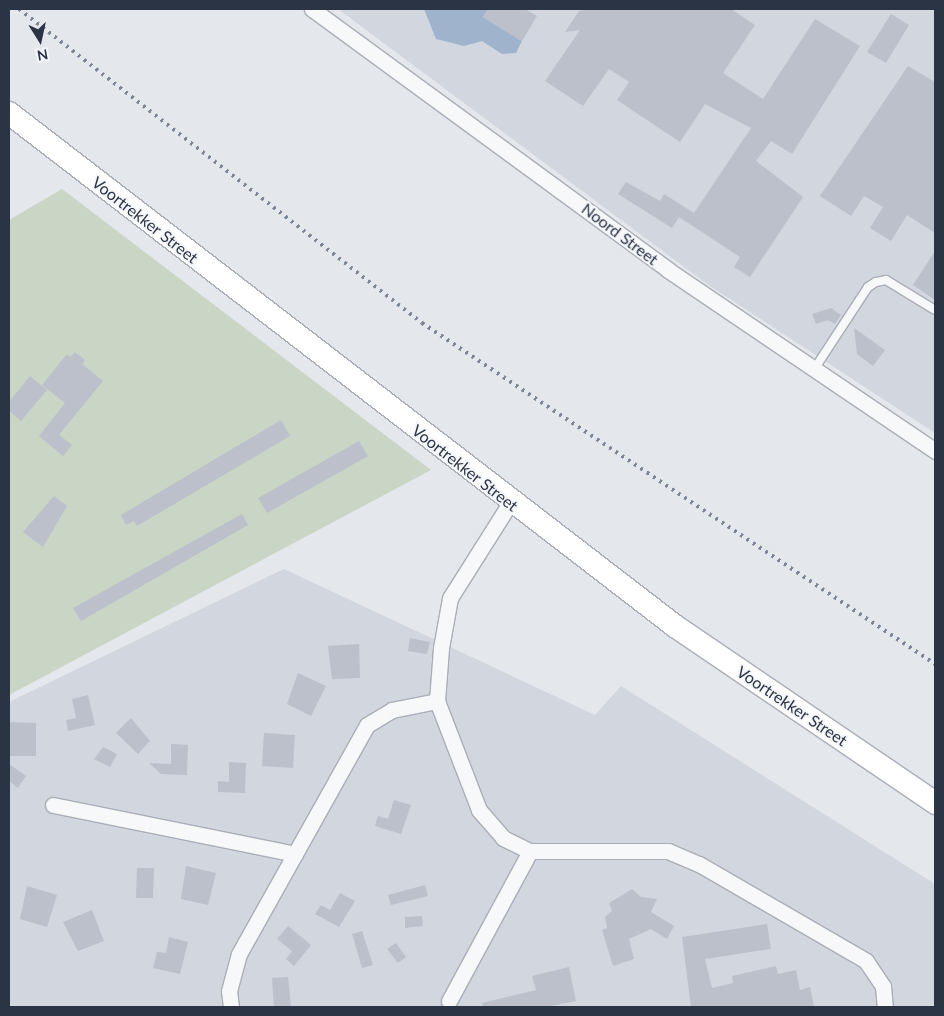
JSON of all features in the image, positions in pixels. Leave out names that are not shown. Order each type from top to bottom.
[{"type":"main road","name":"Voortrekker Street","points":[[12,119],[510,502],[676,626],[935,803]]},
{"type":"street","name":"Noord Street","points":[[312,9],[475,124],[668,270],[814,371],[935,451]]},
{"type":"street","points":[[510,502],[450,598],[437,702],[479,810],[503,838],[530,851],[668,850],[699,864],[866,961],[883,986],[885,1007]]},
{"type":"street","points":[[231,1007],[229,991],[239,954],[367,725],[392,710],[437,702]]},
{"type":"street","points":[[53,805],[295,854]]},
{"type":"street","points":[[449,1000],[530,851]]},
{"type":"lane","points":[[814,371],[868,287],[876,282],[886,280],[935,310]]},
{"type":"shaded area","points":[[338,9],[935,9],[935,433],[707,284]]},
{"type":"shaded area","points":[[284,569],[595,715],[621,686],[935,884],[935,1007],[9,1007],[9,702]]},
{"type":"green space","points":[[62,189],[431,470],[9,695],[9,220]]},
{"type":"water","points":[[424,9],[488,9],[483,17],[522,41],[516,53],[502,54],[482,41],[464,46],[436,39]]},
{"type":"building","points":[[488,9],[525,9],[537,16],[522,41],[483,17]]},
{"type":"building","points":[[592,9],[731,9],[755,25],[723,73],[763,99],[815,19],[860,46],[792,154],[771,141],[756,161],[803,197],[750,277],[734,267],[740,257],[679,217],[672,228],[618,194],[626,182],[660,201],[664,194],[694,213],[751,128],[705,104],[680,142],[617,100],[629,82],[609,69],[583,106],[545,81],[580,30],[565,32],[579,11]]},
{"type":"building","points":[[891,14],[909,25],[886,63],[867,52]]},
{"type":"building","points":[[908,66],[935,82],[935,233],[907,215],[891,241],[870,228],[883,207],[864,196],[851,216],[820,196]]},
{"type":"building","points":[[935,251],[935,300],[913,285]]},
{"type":"building","points":[[831,308],[841,315],[835,324],[828,320],[816,324],[812,314]]},
{"type":"building","points":[[854,328],[885,350],[873,366],[857,354]]},
{"type":"building","points":[[75,352],[85,360],[82,364],[103,381],[59,435],[72,445],[63,456],[39,436],[65,403],[42,385],[67,354],[70,357]]},
{"type":"building","points":[[30,376],[47,390],[21,421],[9,411],[9,402]]},
{"type":"building","points":[[281,420],[290,436],[137,526],[134,521],[126,525],[121,515]]},
{"type":"building","points":[[359,441],[368,456],[267,513],[258,498]]},
{"type":"building","points":[[54,496],[67,506],[43,547],[23,532]]},
{"type":"building","points":[[242,514],[248,525],[81,621],[73,608]]},
{"type":"building","points":[[410,638],[430,642],[427,654],[408,651]]},
{"type":"building","points":[[359,644],[360,678],[332,679],[328,646]]},
{"type":"building","points":[[298,673],[326,686],[311,716],[287,704]]},
{"type":"building","points":[[88,695],[95,725],[68,731],[66,720],[76,718],[72,699]]},
{"type":"building","points":[[131,718],[150,741],[138,754],[116,733]]},
{"type":"building","points":[[9,722],[36,723],[36,756],[9,756]]},
{"type":"building","points":[[264,733],[295,735],[293,768],[262,766]]},
{"type":"building","points":[[171,744],[188,745],[187,775],[161,774],[149,763],[171,764]]},
{"type":"building","points":[[103,747],[117,754],[110,767],[94,759]]},
{"type":"building","points":[[229,762],[246,763],[245,793],[218,792],[218,781],[229,782]]},
{"type":"building","points":[[9,764],[26,776],[18,788],[9,781]]},
{"type":"building","points":[[394,800],[411,805],[401,834],[375,826],[378,816],[388,819]]},
{"type":"building","points":[[186,866],[216,873],[208,905],[181,899]]},
{"type":"building","points":[[137,868],[154,868],[153,898],[136,898]]},
{"type":"building","points":[[425,885],[428,896],[391,905],[388,895]]},
{"type":"building","points":[[27,886],[57,895],[47,927],[20,919]]},
{"type":"building","points":[[632,889],[641,897],[657,899],[651,912],[674,926],[667,939],[651,929],[629,939],[634,959],[613,966],[602,930],[607,928],[605,917],[612,911],[609,903]]},
{"type":"building","points":[[340,893],[355,901],[339,927],[315,914],[321,905],[330,910]]},
{"type":"building","points":[[92,910],[104,941],[78,951],[63,922]]},
{"type":"building","points":[[422,916],[423,926],[405,928],[405,917]]},
{"type":"building","points":[[767,924],[771,949],[705,959],[712,988],[733,983],[732,976],[776,966],[778,974],[796,970],[800,990],[810,987],[814,1007],[691,1007],[682,937]]},
{"type":"building","points":[[288,926],[311,945],[294,966],[286,959],[292,951],[277,939]]},
{"type":"building","points":[[362,931],[373,965],[362,968],[352,934]]},
{"type":"building","points":[[169,937],[188,942],[180,974],[153,968],[157,952],[166,953]]},
{"type":"building","points":[[396,943],[406,957],[398,963],[387,949]]},
{"type":"building","points":[[569,967],[576,1001],[547,1007],[483,1007],[482,1003],[536,990],[532,976]]},
{"type":"building","points":[[288,977],[291,1007],[274,1007],[272,978]]},
{"type":"railway","points":[[19,9],[422,323],[935,664]]}]
